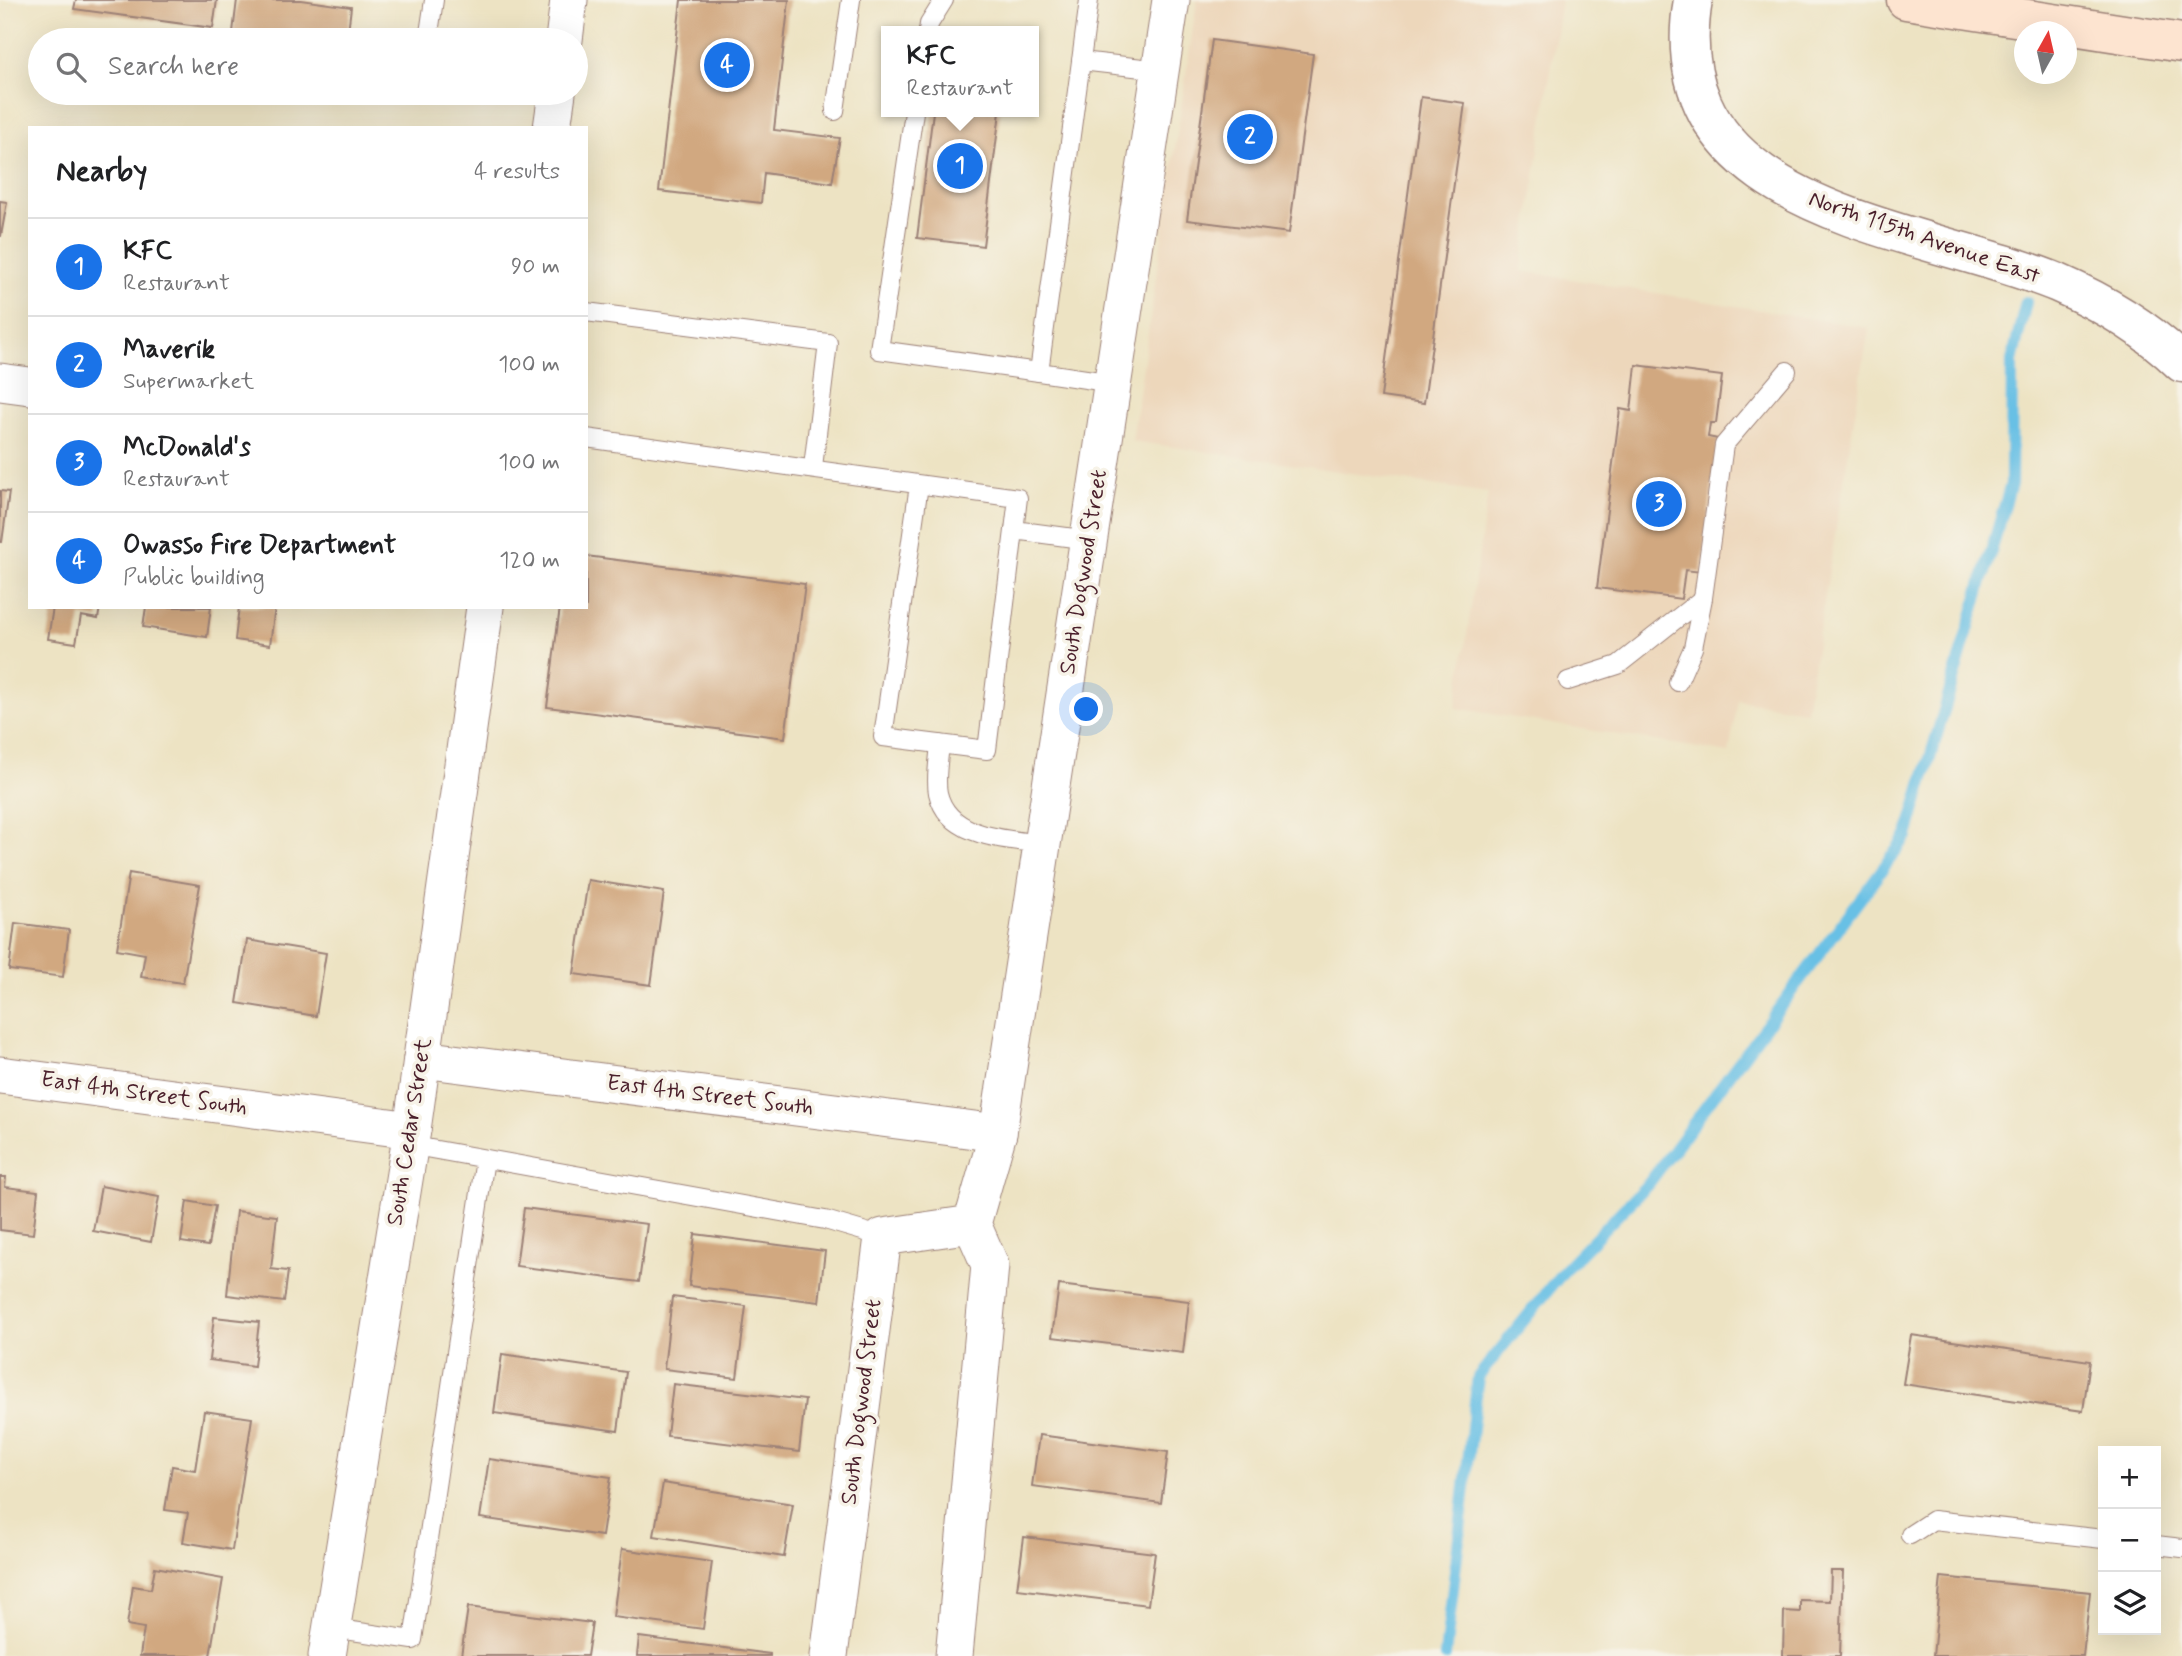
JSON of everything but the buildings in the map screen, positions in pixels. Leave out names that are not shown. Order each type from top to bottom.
[{"type":"main road","points":[[1906,0],[2182,43]]},
{"type":"street","points":[[566,28],[569,0]]},
{"type":"street","name":"South Dogwood Street","points":[[972,1224],[998,1133],[1171,0]]},
{"type":"street","name":"North 115th Avenue East","points":[[1693,0],[1688,40],[1697,93],[1710,119],[1731,146],[1762,174],[1813,203],[1873,225],[2002,264],[2077,292],[2131,321],[2182,363]]},
{"type":"street","points":[[552,126],[555,105]]},
{"type":"street","points":[[0,382],[28,386]]},
{"type":"street","name":"South Cedar Street","points":[[329,1642],[411,1137],[485,609]]},
{"type":"street","name":"East 4th Street South","points":[[422,1059],[998,1133]]},
{"type":"street","name":"East 4th Street South","points":[[0,1075],[411,1137]]},
{"type":"street","points":[[883,1237],[972,1224],[990,1265],[954,1656]]},
{"type":"street","name":"South Dogwood Street","points":[[829,1656],[883,1237]]},
{"type":"lane","points":[[430,28],[434,0]]},
{"type":"lane","points":[[835,111],[851,0]]},
{"type":"lane","points":[[929,26],[944,0]]},
{"type":"lane","points":[[1039,372],[1089,0]]},
{"type":"lane","points":[[1081,61],[1160,70]]},
{"type":"lane","points":[[913,117],[879,350],[1113,383]]},
{"type":"lane","points":[[588,312],[828,343],[813,467]]},
{"type":"lane","points":[[1678,682],[1693,648],[1703,598],[1724,445],[1787,372]]},
{"type":"lane","points":[[588,438],[813,467],[1018,498],[987,750],[883,737],[919,485]]},
{"type":"lane","points":[[1014,530],[1089,540]]},
{"type":"lane","points":[[1567,681],[1618,665],[1703,598]]},
{"type":"lane","points":[[940,744],[938,793],[949,814],[976,835],[1042,845]]},
{"type":"lane","points":[[411,1137],[485,1159],[825,1220],[883,1237]]},
{"type":"lane","points":[[329,1642],[414,1640],[485,1159]]},
{"type":"lane","points":[[1910,1535],[1933,1520],[2098,1538]]},
{"type":"lane","points":[[2161,1546],[2182,1548]]},
{"type":"shaded area","points":[[1197,0],[1561,0],[1521,271],[1869,328],[1806,711],[1738,700],[1729,753],[1456,708],[1488,493],[1132,441]]},
{"type":"waterway","points":[[1445,1656],[1478,1377],[1567,1267],[1649,1183],[1907,836],[2011,484],[2012,361],[2026,302]]},
{"type":"place","name":"Owasso Fire Department","points":[[727,65]]},
{"type":"place","name":"Maverik","points":[[1250,137]]},
{"type":"place","name":"KFC","points":[[960,166]]},
{"type":"place","name":"McDonald's","points":[[1659,504]]}]
